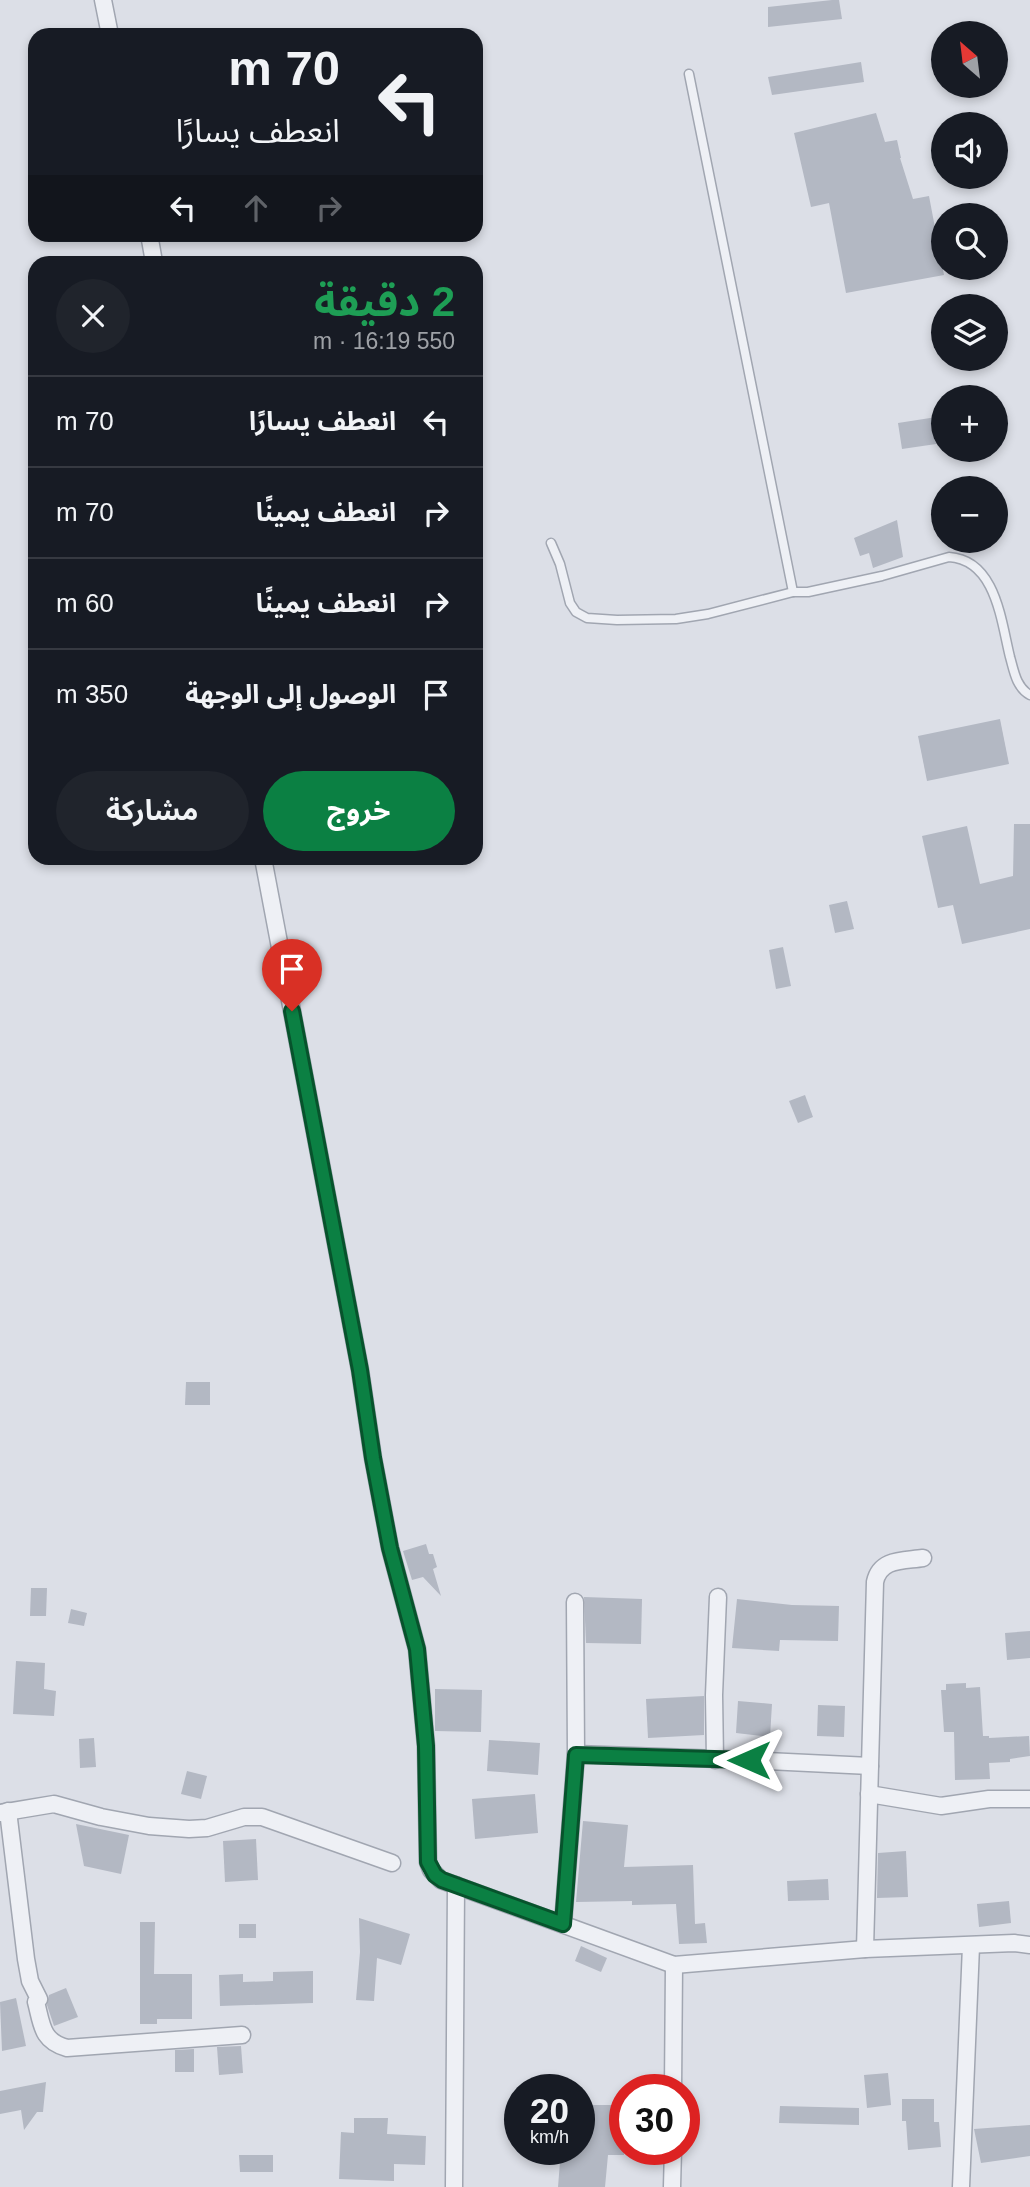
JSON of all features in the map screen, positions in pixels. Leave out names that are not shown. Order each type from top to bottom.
[{"type":"street","points":[[103,0],[109,28]]},
{"type":"street","points":[[264,865],[360,1370],[390,1548],[417,1649],[426,1746],[428,1862],[435,1875],[674,1965],[865,1949],[1030,1945]]},
{"type":"street","points":[[865,1949],[876,1577],[888,1563],[923,1558]]},
{"type":"street","points":[[715,1760],[714,1695],[718,1597]]},
{"type":"street","points":[[563,1924],[576,1755],[575,1602]]},
{"type":"street","points":[[576,1755],[870,1766]]},
{"type":"street","points":[[869,1794],[941,1806],[989,1799],[1030,1799]]},
{"type":"street","points":[[242,2035],[67,2048],[55,2045],[48,2039],[36,2001],[39,1999],[30,1981],[4,1812],[54,1804],[167,1829],[206,1828],[244,1817],[262,1816],[392,1863]]},
{"type":"street","points":[[454,2187],[456,1885]]},
{"type":"street","points":[[961,2187],[971,1946]]},
{"type":"street","points":[[673,2074],[674,1965]]},
{"type":"street","points":[[673,2165],[673,2187]]},
{"type":"lane","points":[[689,74],[793,592]]},
{"type":"lane","points":[[551,544],[560,564],[573,609],[587,618],[617,620],[676,619],[708,614],[793,592],[808,592],[882,576],[949,557],[967,561],[983,574],[992,589],[1015,676],[1024,691],[1030,695]]},
{"type":"building","points":[[839,0],[842,19],[768,27],[768,7]]},
{"type":"building","points":[[861,62],[864,82],[772,95],[768,77]]},
{"type":"building","points":[[876,113],[885,142],[897,140],[913,199],[929,196],[931,277],[846,293],[829,203],[811,207],[794,133]]},
{"type":"building","points":[[931,418],[931,445],[902,449],[898,423]]},
{"type":"building","points":[[897,520],[903,557],[873,568],[869,553],[860,556],[854,538]]},
{"type":"building","points":[[1000,719],[1009,764],[927,781],[918,736]]},
{"type":"building","points":[[1014,824],[1030,824],[1030,929],[962,944],[953,905],[938,908],[922,836],[967,826],[980,884],[1013,876]]},
{"type":"building","points":[[847,901],[854,929],[835,933],[829,905]]},
{"type":"building","points":[[783,947],[791,986],[776,989],[769,950]]},
{"type":"building","points":[[805,1095],[813,1117],[798,1123],[789,1101]]},
{"type":"building","points":[[186,1382],[210,1382],[210,1405],[185,1405]]},
{"type":"building","points":[[426,1544],[437,1567],[433,1569],[441,1596],[423,1577],[412,1580],[403,1551]]},
{"type":"building","points":[[31,1588],[47,1588],[46,1616],[30,1616]]},
{"type":"building","points":[[584,1597],[642,1599],[641,1644],[586,1643]]},
{"type":"building","points":[[737,1599],[792,1605],[839,1606],[838,1641],[780,1640],[779,1651],[732,1648]]},
{"type":"building","points":[[71,1609],[87,1613],[84,1626],[68,1623]]},
{"type":"building","points":[[1030,1631],[1030,1658],[1007,1660],[1005,1633]]},
{"type":"building","points":[[16,1661],[45,1663],[44,1689],[56,1691],[54,1716],[13,1714]]},
{"type":"building","points":[[966,1683],[966,1688],[980,1687],[983,1736],[1029,1736],[1030,1756],[1010,1759],[1010,1762],[989,1763],[990,1779],[955,1780],[954,1732],[944,1732],[941,1690],[946,1690],[946,1684]]},
{"type":"building","points":[[435,1689],[482,1690],[481,1732],[435,1731]]},
{"type":"building","points":[[704,1696],[704,1735],[648,1738],[646,1699]]},
{"type":"building","points":[[738,1701],[772,1704],[770,1737],[736,1733]]},
{"type":"building","points":[[818,1705],[845,1706],[844,1737],[817,1736]]},
{"type":"building","points":[[94,1738],[96,1767],[80,1768],[79,1739]]},
{"type":"building","points":[[489,1740],[540,1743],[538,1775],[487,1771]]},
{"type":"building","points":[[187,1771],[207,1776],[201,1799],[181,1794]]},
{"type":"building","points":[[535,1794],[538,1833],[475,1839],[472,1799]]},
{"type":"building","points":[[583,1821],[628,1825],[624,1867],[693,1865],[695,1924],[705,1923],[707,1943],[679,1944],[676,1904],[632,1905],[632,1901],[576,1902]]},
{"type":"building","points":[[76,1824],[129,1835],[121,1874],[84,1866]]},
{"type":"building","points":[[256,1839],[258,1880],[225,1882],[223,1841]]},
{"type":"building","points":[[906,1851],[908,1897],[877,1898],[878,1853]]},
{"type":"building","points":[[828,1879],[829,1900],[788,1901],[787,1881]]},
{"type":"building","points":[[1009,1901],[1011,1923],[979,1927],[977,1904]]},
{"type":"building","points":[[359,1918],[410,1934],[401,1965],[377,1958],[374,2001],[356,2000],[360,1952]]},
{"type":"building","points":[[140,1922],[155,1922],[154,1974],[192,1974],[192,2019],[157,2019],[157,2024],[140,2024]]},
{"type":"building","points":[[239,1924],[256,1924],[256,1938],[239,1938]]},
{"type":"building","points":[[581,1946],[607,1958],[601,1972],[575,1961]]},
{"type":"building","points":[[313,1971],[313,2003],[220,2006],[219,1975],[243,1974],[243,1982],[273,1981],[273,1972]]},
{"type":"building","points":[[66,1988],[78,2017],[54,2026],[47,2005],[49,1995]]},
{"type":"building","points":[[16,1998],[26,2046],[2,2051],[0,2002]]},
{"type":"building","points":[[241,2046],[243,2073],[219,2075],[217,2047]]},
{"type":"building","points":[[194,2049],[194,2072],[175,2072],[175,2050]]},
{"type":"building","points":[[888,2073],[891,2105],[867,2108],[864,2075]]},
{"type":"building","points":[[46,2082],[43,2112],[37,2112],[24,2130],[21,2110],[0,2114],[0,2091]]},
{"type":"building","points":[[902,2099],[934,2099],[934,2122],[939,2122],[941,2147],[908,2150],[906,2121],[902,2121]]},
{"type":"building","points":[[595,2105],[609,2105],[609,2155],[605,2187],[558,2187],[560,2165],[595,2165]]},
{"type":"building","points":[[780,2106],[859,2108],[859,2125],[779,2123]]},
{"type":"building","points":[[354,2118],[388,2118],[387,2134],[426,2136],[425,2165],[394,2164],[394,2181],[339,2179],[341,2132],[354,2133]]},
{"type":"building","points":[[1030,2125],[1030,2156],[981,2163],[974,2129]]},
{"type":"building","points":[[239,2155],[273,2155],[273,2172],[240,2172]]},
{"type":"route","points":[[292,1011],[360,1370],[390,1548],[417,1649],[426,1746],[428,1862],[431,1870],[442,1880],[563,1924],[576,1755],[749,1760]]}]
